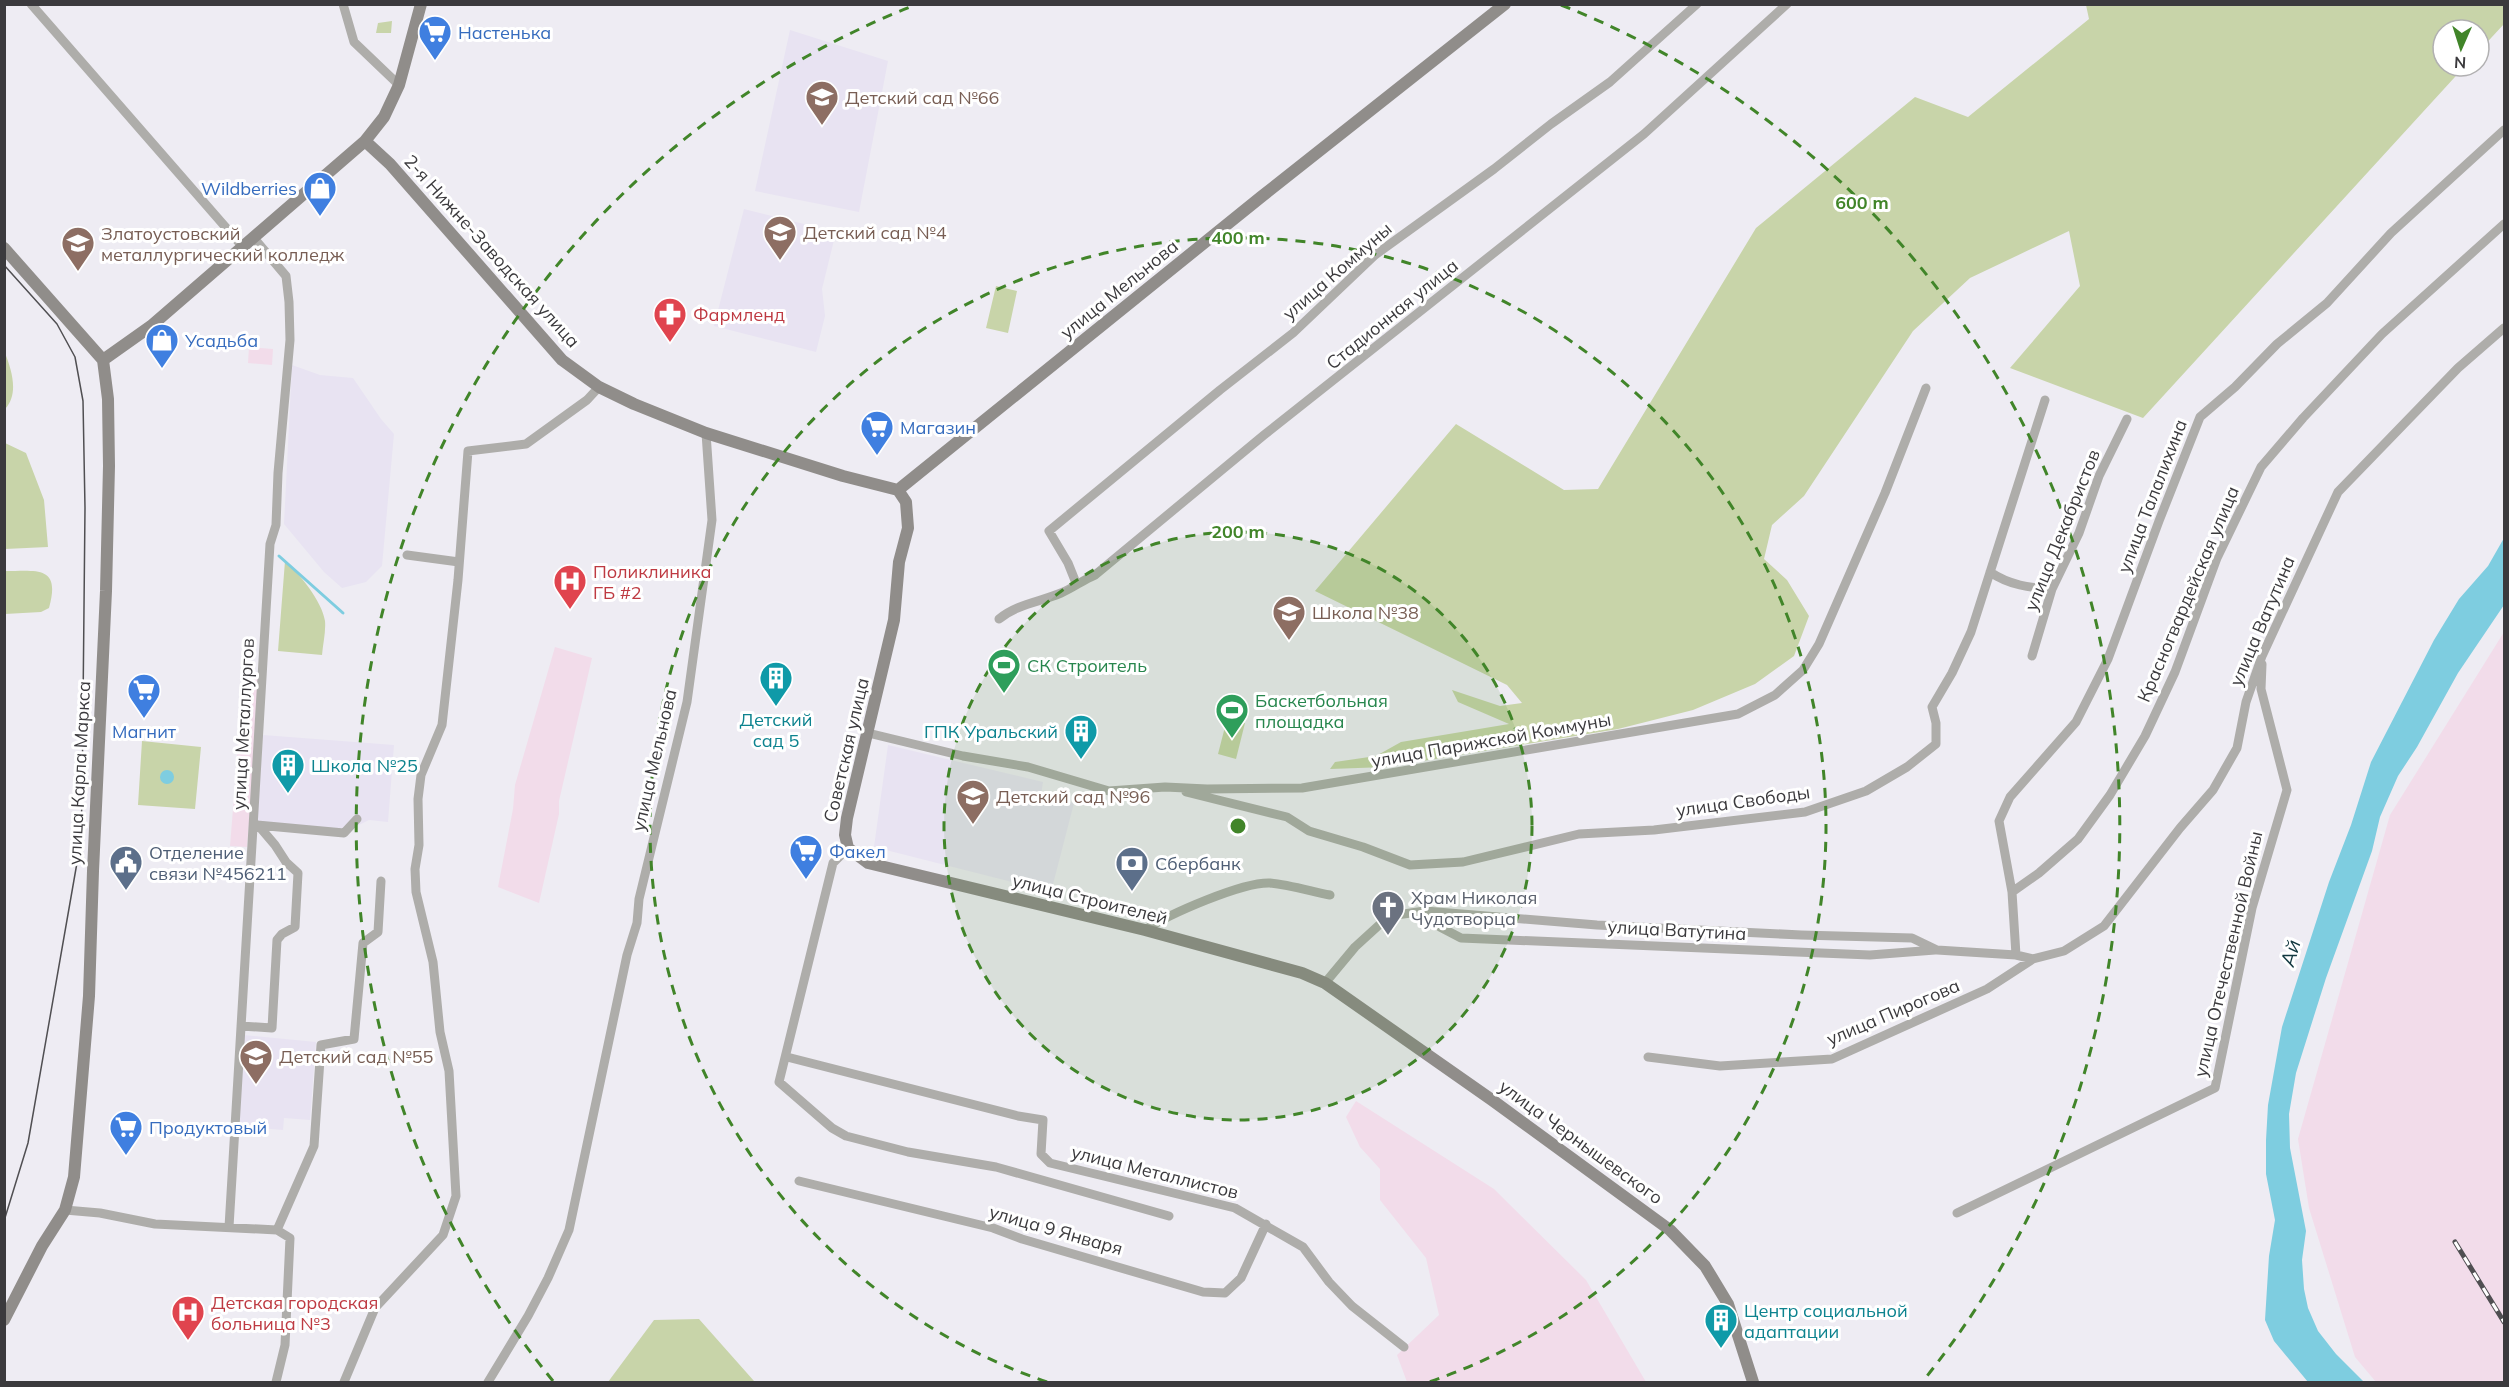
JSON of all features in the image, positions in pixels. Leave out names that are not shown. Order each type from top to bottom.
[{"type":"main road","points":[[4,248],[103,360],[151,326],[365,141],[384,117],[399,85],[421,4]]},
{"type":"main road","name":"улица Мельнова","points":[[898,490],[1261,196],[1505,4]]},
{"type":"main road","name":"2-я Нижне-Заводская улица","points":[[365,141],[390,164],[562,360],[599,387],[706,434],[843,476],[898,490]]},
{"type":"main road","name":"улица Карла Маркса","points":[[4,1320],[42,1246],[65,1210],[74,1177],[89,996],[108,500],[108,399],[103,360]]},
{"type":"main road","name":"Советская улица","points":[[848,848],[847,818],[894,620],[899,562],[908,528],[906,502],[898,490]]},
{"type":"main road","name":"улица Строителей","points":[[848,848],[868,863],[1145,930],[1302,973],[1325,982]]},
{"type":"main road","name":"улица Чернышевского","points":[[1325,982],[1670,1230],[1705,1266],[1728,1304],[1753,1383]]},
{"type":"street","points":[[31,4],[242,246]]},
{"type":"street","points":[[342,4],[354,42],[399,85]]},
{"type":"street","name":"улица Коммуны","points":[[1076,583],[1068,563],[1049,531],[1293,333],[1375,255],[1610,82],[1697,4]]},
{"type":"street","name":"Стадионная улица","points":[[999,619],[1009,611],[1063,592],[1076,583],[1095,575],[1264,435],[1644,134],[1787,4]]},
{"type":"street","name":"улица Талалихина","points":[[2012,892],[1999,821],[2010,797],[2076,722],[2108,659],[2200,417],[2235,387],[2277,344],[2327,303],[2391,233],[2505,130]]},
{"type":"street","name":"Красногвардейская улица","points":[[2012,892],[2039,873],[2078,839],[2110,795],[2145,736],[2175,672],[2217,558],[2261,467],[2382,334],[2476,247],[2505,224]]},
{"type":"street","name":"улица Металлургов","points":[[229,1227],[256,825],[270,544],[276,525],[278,472],[290,340],[286,276],[253,237]]},
{"type":"street","name":"улица Ватутина","points":[[1425,911],[1440,927],[1461,938],[1858,955],[1937,950],[2016,955],[2033,959],[2064,951],[2104,926],[2180,828],[2213,790],[2237,748],[2246,702],[2262,656],[2338,492],[2458,368],[2505,328]]},
{"type":"street","points":[[344,1383],[375,1308],[443,1236],[456,1196],[449,1071],[440,1032],[433,962],[416,892],[415,869],[419,845],[418,799],[422,775],[442,725],[468,451],[526,444],[587,400],[599,387]]},
{"type":"street","name":"улица Парижской Коммуны","points":[[868,732],[963,756],[1028,767],[1109,790],[1165,787],[1302,788],[1738,714],[1775,695],[1803,670],[1819,644],[1885,493],[1926,388]]},
{"type":"street","name":"улица Свободы","points":[[1165,787],[1287,817],[1310,831],[1363,847],[1410,866],[1463,862],[1579,834],[1654,830],[1805,812],[1866,791],[1907,767],[1936,744],[1936,723],[1932,707],[1952,673],[1971,632],[2045,400]]},
{"type":"street","name":"улица Декабристов","points":[[2032,656],[2052,589],[2079,533],[2099,476],[2127,419]]},
{"type":"street","name":"улица Мельнова","points":[[488,1383],[543,1288],[569,1230],[627,955],[637,922],[639,898],[687,702],[712,520],[706,434]]},
{"type":"street","points":[[407,555],[459,562]]},
{"type":"street","points":[[1990,572],[2000,579],[2030,588],[2052,589]]},
{"type":"street","name":"улица Отечественной Войны","points":[[1957,1213],[2215,1088],[2252,908],[2287,790],[2261,689],[2262,656]]},
{"type":"street","points":[[256,825],[344,833],[357,819]]},
{"type":"street","points":[[241,1026],[272,1028],[277,940],[282,934],[295,927],[298,873],[256,825]]},
{"type":"street","name":"Советская улица","points":[[779,1082],[833,863],[848,848]]},
{"type":"street","points":[[277,1230],[314,1146],[321,1045],[354,1039],[363,943],[378,932],[381,881]]},
{"type":"street","points":[[1145,930],[1162,919],[1249,885],[1270,883],[1330,895]]},
{"type":"street","points":[[2012,892],[2016,955]]},
{"type":"street","name":"улица Ватутина","points":[[1325,982],[1355,947],[1389,916],[1425,911],[1608,926],[1912,938],[1937,950]]},
{"type":"street","name":"улица Пирогова","points":[[1648,1056],[1720,1066],[1832,1059],[1987,989],[2033,959]]},
{"type":"street","name":"улица Металлистов","points":[[787,1057],[1018,1116],[1043,1120],[1041,1154],[1050,1163],[1235,1208],[1303,1247],[1329,1282],[1352,1306],[1404,1347]]},
{"type":"street","name":"улица Металлистов","points":[[779,1082],[832,1128],[846,1136],[908,1152],[996,1167],[1169,1216]]},
{"type":"street","name":"улица 9 Января","points":[[799,1181],[993,1228],[1203,1292],[1225,1293],[1241,1278],[1266,1224]]},
{"type":"street","points":[[65,1210],[100,1213],[155,1224],[277,1230],[290,1238],[285,1345],[276,1383]]},
{"type":"shaded area","name":"Детский сад №66","points":[[790,30],[888,61],[859,212],[755,191]]},
{"type":"shaded area","name":"Детский сад №4","points":[[744,209],[836,232],[822,289],[825,316],[816,352],[714,326]]},
{"type":"shaded area","points":[[249,347],[273,349],[272,365],[248,363]]},
{"type":"shaded area","points":[[292,365],[320,375],[353,378],[394,434],[382,566],[366,582],[342,588],[324,572],[284,524]]},
{"type":"shaded area","points":[[2504,632],[2504,1382],[2376,1382],[2355,1357],[2309,1208],[2298,1139],[2390,815]]},
{"type":"shaded area","points":[[555,647],[592,658],[559,801],[559,814],[539,903],[498,887],[513,809],[515,785]]},
{"type":"shaded area","points":[[244,673],[261,675],[247,847],[230,846]]},
{"type":"shaded area","points":[[263,735],[394,745],[388,822],[369,820],[353,828],[341,829],[257,822]]},
{"type":"shaded area","name":"Детский сад №96","points":[[888,745],[1043,782],[1041,795],[1074,803],[1051,892],[874,847]]},
{"type":"shaded area","points":[[243,1035],[316,1042],[310,1120],[284,1118],[283,1130],[236,1126]]},
{"type":"shaded area","points":[[1356,1101],[1494,1189],[1586,1280],[1646,1382],[1407,1382],[1397,1355],[1439,1315],[1426,1258],[1380,1200],[1380,1169],[1360,1147],[1346,1117]]},
{"type":"green space","points":[[2504,4],[2504,24],[2491,38],[2491,18],[2431,18],[2431,78],[2454,78],[2143,418],[2010,368],[2080,286],[2069,231],[1970,278],[1913,331],[1804,496],[1772,525],[1764,559],[1787,580],[1809,616],[1794,656],[1755,684],[1693,710],[1618,729],[1386,767],[1330,769],[1335,762],[1376,756],[1401,742],[1509,724],[1458,702],[1452,690],[1500,706],[1522,703],[1507,685],[1315,591],[1456,424],[1564,490],[1598,489],[1756,228],[1915,97],[1968,117],[2089,19],[2086,5]]},
{"type":"green space","points":[[392,21],[391,33],[376,33],[378,23]]},
{"type":"green space","points":[[996,286],[1017,291],[1008,333],[986,328]]},
{"type":"green space","points":[[5,353],[12,375],[13,389],[5,409]]},
{"type":"green space","points":[[5,443],[26,453],[44,500],[48,547],[5,549]]},
{"type":"green space","points":[[285,561],[309,588],[323,613],[325,625],[322,655],[278,651]]},
{"type":"green space","points":[[5,571],[36,571],[49,577],[52,594],[49,608],[41,612],[5,614]]},
{"type":"green space","name":"Баскетбольная площадка","points":[[1227,719],[1245,723],[1236,759],[1218,754]]},
{"type":"green space","points":[[142,741],[201,747],[195,809],[138,805]]},
{"type":"green space","points":[[699,1319],[754,1381],[762,1382],[608,1382],[654,1320]]},
{"type":"water","points":[[2504,538],[2504,605],[2458,673],[2417,747],[2398,776],[2380,817],[2372,851],[2326,978],[2296,1073],[2289,1114],[2290,1148],[2306,1231],[2302,1260],[2308,1308],[2318,1331],[2336,1354],[2364,1382],[2308,1382],[2274,1341],[2265,1320],[2269,1256],[2275,1220],[2266,1174],[2268,1105],[2282,1027],[2371,762],[2434,640],[2459,599],[2488,566]]},
{"type":"water","points":[[167,770],[172,772],[174,777],[172,782],[167,784],[162,782],[160,777],[162,772]]},
{"type":"waterway","points":[[279,556],[343,613]]},
{"type":"tram line","points":[[4,265],[57,324],[75,357],[83,401],[85,508],[82,806],[78,857],[28,1143],[4,1221]]},
{"type":"railway","points":[[2455,1242],[2504,1322]]},
{"type":"place","name":"Настенька","points":[[435,61]]},
{"type":"place","name":"Детский сад №66","points":[[822,126]]},
{"type":"place","name":"Wildberries","points":[[320,217]]},
{"type":"place","name":"Детский сад №4","points":[[780,261]]},
{"type":"place","name":"Златоустовский металлургический колледж","points":[[78,272]]},
{"type":"place","name":"Фармленд","points":[[670,343]]},
{"type":"place","name":"Усадьба","points":[[162,369]]},
{"type":"place","name":"Магазин","points":[[877,456]]},
{"type":"place","name":"Поликлиника ГБ #2","points":[[570,610]]},
{"type":"place","name":"Школа №38","points":[[1289,641]]},
{"type":"place","name":"СК Строитель","points":[[1004,694]]},
{"type":"place","name":"Детский сад 5","points":[[776,707]]},
{"type":"place","name":"Магнит","points":[[144,719]]},
{"type":"place","name":"Баскетбольная площадка","points":[[1232,739]]},
{"type":"place","name":"ГПК Уральский","points":[[1081,760]]},
{"type":"place","name":"Школа №25","points":[[288,794]]},
{"type":"place","name":"Детский сад №96","points":[[973,825]]},
{"type":"place","name":"Факел","points":[[806,880]]},
{"type":"place","name":"Отделение связи №456211","points":[[126,891]]},
{"type":"place","name":"Сбербанк","points":[[1132,892]]},
{"type":"place","name":"Храм Николая Чудотворца","points":[[1388,936]]},
{"type":"place","name":"Детский сад №55","points":[[256,1085]]},
{"type":"place","name":"Продуктовый","points":[[126,1156]]},
{"type":"place","name":"Детская городская больница №3","points":[[188,1341]]},
{"type":"place","name":"Центр социальной адаптации","points":[[1721,1349]]},
{"type":"water label","name":"Ай","points":[[2290,953]]}]
